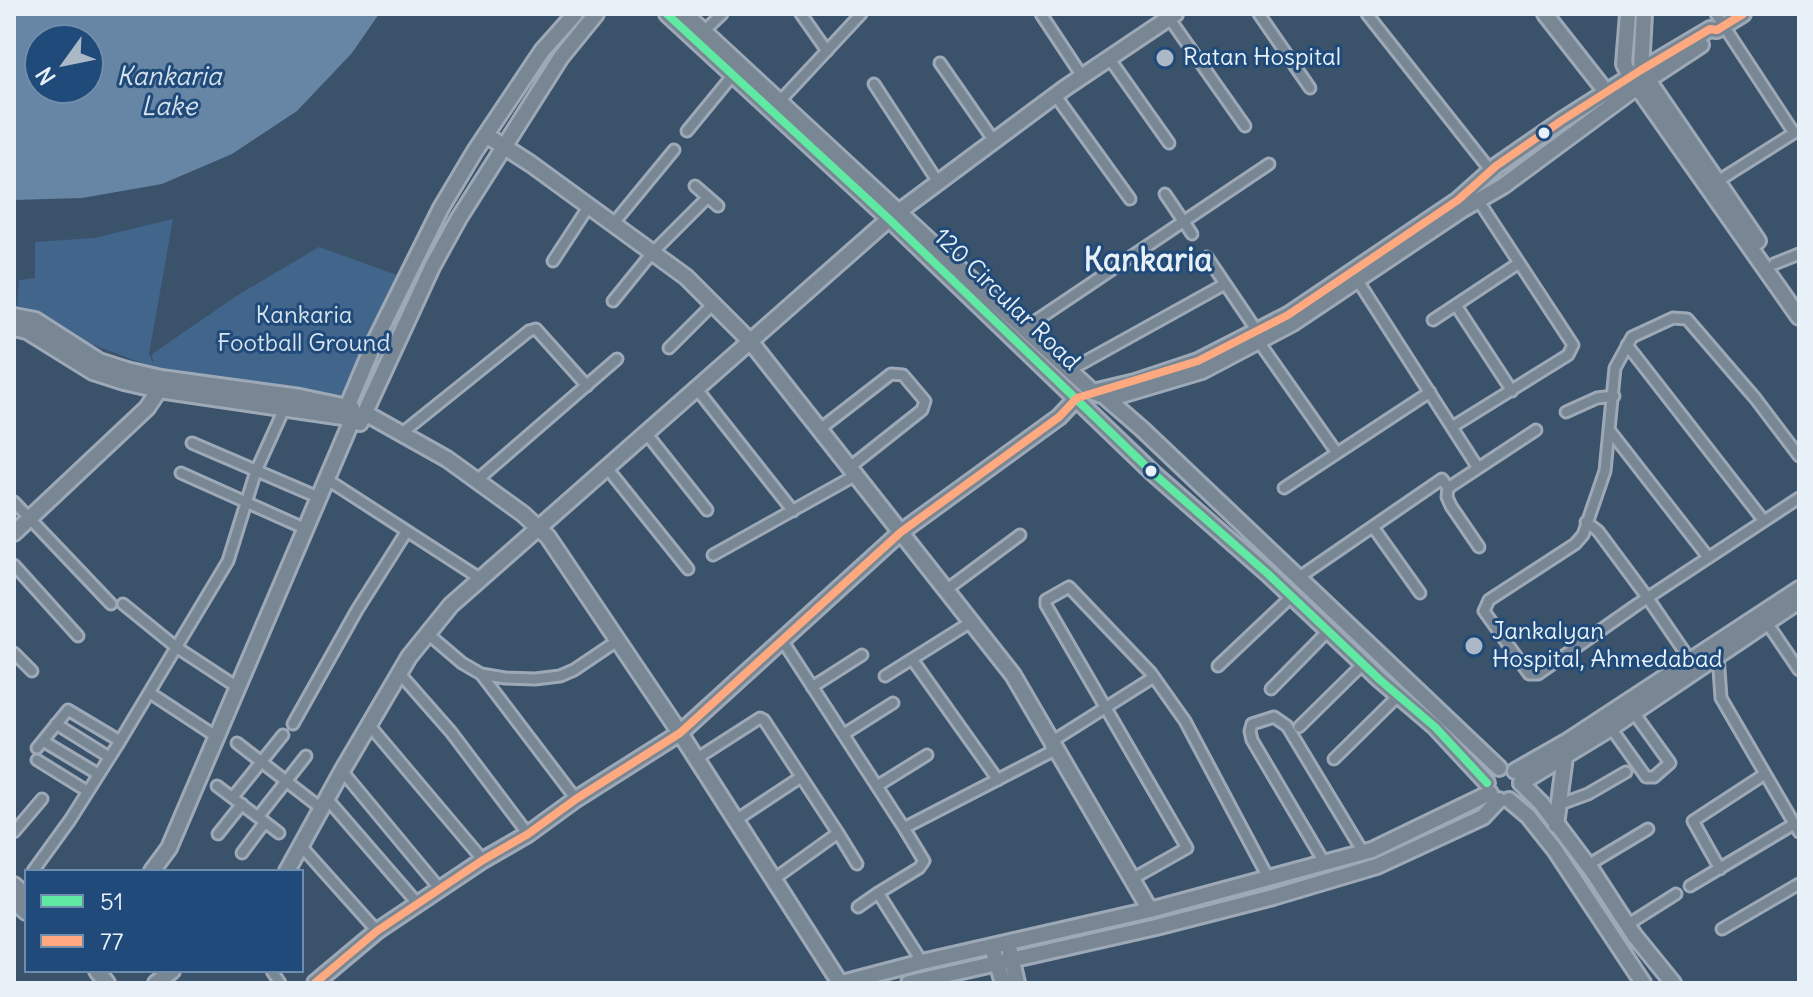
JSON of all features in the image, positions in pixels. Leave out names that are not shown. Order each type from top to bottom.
[{"type":"main road","points":[[153,869],[169,848],[328,480],[414,259],[486,135],[542,51],[575,14]]},
{"type":"main road","points":[[353,416],[432,267],[504,145],[561,57],[596,14]]},
{"type":"main road","name":"120 Circular Road","points":[[667,14],[1025,328],[1093,392],[1108,399],[1142,429],[1499,768]]},
{"type":"main road","name":"120 Circular Road","points":[[685,14],[780,101],[1153,473],[1435,727],[1496,794],[1528,816],[1555,850],[1643,983]]},
{"type":"main road","points":[[1545,14],[1607,93]]},
{"type":"main road","points":[[1628,14],[1624,64],[1718,181],[1774,264],[1799,317]]},
{"type":"main road","points":[[1644,14],[1639,79],[1784,287],[1799,301]]},
{"type":"main road","points":[[315,983],[377,931],[676,735],[901,532],[1082,403],[1093,392],[1198,361],[1293,323],[1549,153],[1639,79],[1710,29],[1743,14]]},
{"type":"main road","points":[[288,869],[409,657],[451,605],[895,215],[1055,95],[1172,16]]},
{"type":"main road","points":[[1082,403],[1108,399],[1202,371],[1368,263],[1458,200],[1491,171],[1561,121],[1607,93],[1639,79]]},
{"type":"main road","points":[[486,135],[686,277],[750,341],[1013,675],[1150,910]]},
{"type":"main road","points":[[15,320],[35,320],[99,361],[160,384],[353,416],[442,466],[548,537],[830,983]]},
{"type":"main road","points":[[160,384],[300,397],[402,433],[476,481],[535,531],[611,645],[696,759],[841,983],[1150,910],[1363,852],[1496,794],[1518,793],[1518,777]]},
{"type":"main road","points":[[14,533],[147,408],[160,384]]},
{"type":"main road","points":[[1518,777],[1547,754],[1799,589]]},
{"type":"main road","points":[[1518,777],[1565,757],[1799,601]]},
{"type":"main road","points":[[1556,825],[1565,757]]},
{"type":"main road","points":[[909,983],[1244,905],[1377,866],[1483,817],[1496,794],[1491,774],[1499,768],[1518,777],[1541,803],[1588,865],[1627,925],[1673,983]]},
{"type":"main road","points":[[1008,943],[1017,983]]},
{"type":"main road","points":[[992,947],[1003,983]]},
{"type":"street","points":[[703,32],[722,14]]},
{"type":"street","points":[[801,14],[827,51]]},
{"type":"street","points":[[780,101],[861,14]]},
{"type":"street","points":[[1041,14],[1082,76]]},
{"type":"street","points":[[1259,14],[1310,88]]},
{"type":"street","points":[[1367,14],[1491,171]]},
{"type":"street","points":[[1172,16],[1245,126]]},
{"type":"street","points":[[1718,181],[1794,133],[1719,23]]},
{"type":"street","points":[[1109,58],[1169,143]]},
{"type":"street","points":[[940,63],[994,141]]},
{"type":"street","points":[[687,131],[733,75]]},
{"type":"street","points":[[874,84],[938,182]]},
{"type":"street","points":[[1055,95],[1130,199]]},
{"type":"street","points":[[613,224],[674,150]]},
{"type":"street","points":[[1025,328],[1269,164]]},
{"type":"street","points":[[695,186],[718,206]]},
{"type":"street","points":[[1165,194],[1192,234]]},
{"type":"street","points":[[613,301],[652,253],[708,197]]},
{"type":"street","points":[[1452,427],[1568,355],[1573,345],[1478,200]]},
{"type":"street","points":[[553,261],[589,206]]},
{"type":"street","points":[[1774,264],[1799,254]]},
{"type":"street","points":[[1207,257],[1337,453]]},
{"type":"street","points":[[1433,320],[1457,307],[1519,263]]},
{"type":"street","points":[[1358,281],[1478,468]]},
{"type":"street","points":[[1070,370],[1225,284]]},
{"type":"street","points":[[669,348],[713,304]]},
{"type":"street","points":[[1457,307],[1512,391]]},
{"type":"street","points":[[1799,456],[1755,398],[1687,319],[1673,318],[1632,337],[1615,368],[1605,471],[1583,535],[1575,544],[1485,605],[1484,611],[1529,674],[1533,675],[1799,498]]},
{"type":"street","points":[[402,433],[529,331],[536,329],[587,386]]},
{"type":"street","points":[[1627,345],[1764,521]]},
{"type":"street","points":[[476,481],[617,359]]},
{"type":"street","points":[[713,555],[793,511],[853,471],[922,410],[925,401],[903,375],[891,374],[820,429]]},
{"type":"street","points":[[696,388],[793,511]]},
{"type":"street","points":[[1284,488],[1430,392]]},
{"type":"street","points":[[1566,412],[1597,398],[1614,396]]},
{"type":"street","points":[[34,869],[120,741],[228,561],[256,471],[285,407]]},
{"type":"street","points":[[1448,488],[1536,430]]},
{"type":"street","points":[[1610,431],[1708,557]]},
{"type":"street","points":[[646,433],[707,510]]},
{"type":"street","points":[[192,443],[320,498]]},
{"type":"street","points":[[607,468],[688,569]]},
{"type":"street","points":[[181,473],[306,529]]},
{"type":"street","points":[[1298,578],[1442,479],[1448,488],[1447,497],[1451,506],[1479,547]]},
{"type":"street","points":[[328,480],[481,579]]},
{"type":"street","points":[[14,502],[111,604]]},
{"type":"street","points":[[1586,522],[1598,531],[1690,660]]},
{"type":"street","points":[[1373,527],[1420,593]]},
{"type":"street","points":[[293,724],[357,610],[407,531]]},
{"type":"street","points":[[946,590],[1020,535]]},
{"type":"street","points":[[14,565],[78,636]]},
{"type":"street","points":[[1132,879],[1187,848],[1046,605],[1046,600],[1065,588],[1072,589],[1154,677],[1185,721],[1269,879]]},
{"type":"street","points":[[1218,666],[1291,597]]},
{"type":"street","points":[[123,604],[176,647],[237,687]]},
{"type":"street","points":[[885,676],[971,622]]},
{"type":"street","points":[[1767,623],[1799,670]]},
{"type":"street","points":[[1271,689],[1328,631]]},
{"type":"street","points":[[428,634],[462,663],[481,674],[576,799]]},
{"type":"street","points":[[782,640],[924,861],[919,868],[858,907]]},
{"type":"street","points":[[481,674],[535,679],[560,676],[611,645]]},
{"type":"street","points":[[14,653],[32,671]]},
{"type":"street","points":[[812,687],[862,655]]},
{"type":"street","points":[[1690,886],[1796,828],[1721,698],[1718,655]]},
{"type":"street","points":[[912,659],[998,780]]},
{"type":"street","points":[[1299,727],[1363,664]]},
{"type":"street","points":[[400,674],[451,732],[528,834]]},
{"type":"street","points":[[904,828],[1051,752],[1051,742],[1154,677]]},
{"type":"street","points":[[150,693],[217,737]]},
{"type":"street","points":[[1334,759],[1398,696]]},
{"type":"street","points":[[844,734],[893,703]]},
{"type":"street","points":[[98,774],[40,744],[68,710],[120,741]]},
{"type":"street","points":[[1611,728],[1646,777],[1654,777],[1670,763],[1634,713]]},
{"type":"street","points":[[1324,862],[1252,740],[1252,724],[1274,717],[1287,726],[1363,852]]},
{"type":"street","points":[[696,759],[760,718],[764,720],[857,864]]},
{"type":"street","points":[[56,724],[109,757]]},
{"type":"street","points":[[370,726],[483,860]]},
{"type":"street","points":[[233,797],[283,735]]},
{"type":"street","points":[[237,743],[287,782],[325,804],[418,904]]},
{"type":"street","points":[[877,786],[927,755]]},
{"type":"street","points":[[242,853],[306,756]]},
{"type":"street","points":[[37,760],[87,791]]},
{"type":"street","points":[[342,771],[440,889]]},
{"type":"street","points":[[1558,805],[1588,794],[1626,772]]},
{"type":"street","points":[[1720,869],[1693,821],[1765,774]]},
{"type":"street","points":[[736,820],[801,777]]},
{"type":"street","points":[[217,786],[279,833]]},
{"type":"street","points":[[14,832],[42,799]]},
{"type":"street","points":[[218,834],[242,804]]},
{"type":"street","points":[[1588,865],[1648,829]]},
{"type":"street","points":[[774,879],[838,833]]},
{"type":"street","points":[[301,846],[377,931]]},
{"type":"street","points":[[1722,929],[1799,884]]},
{"type":"street","points":[[878,893],[922,962]]},
{"type":"street","points":[[1627,925],[1676,894]]},
{"type":"green space","name":"Kankaria Football Ground","points":[[173,219],[149,354],[153,363],[152,354],[238,295],[319,247],[397,275],[340,398],[155,368],[14,315],[14,290],[17,309],[19,280],[35,278],[35,242],[94,238]]},
{"type":"water","name":"Kankaria Lake","points":[[14,14],[379,14],[352,53],[297,111],[232,154],[162,184],[82,198],[14,200]]},
{"type":"transit line","name":"51","points":[[667,14],[889,219],[1153,473],[1435,727],[1487,783]]},
{"type":"transit line","name":"77","points":[[315,983],[377,931],[680,733],[901,532],[1059,417],[1077,398],[1198,361],[1288,315],[1458,200],[1496,166],[1561,121],[1710,29],[1717,30],[1743,14]]},
{"type":"place","name":"Ratan Hospital","points":[[1165,58]]},
{"type":"place","name":"Jankalyan Hospital, Ahmedabad","points":[[1474,646]]},
{"type":"district","name":"Kankaria","points":[[1148,262]]}]
